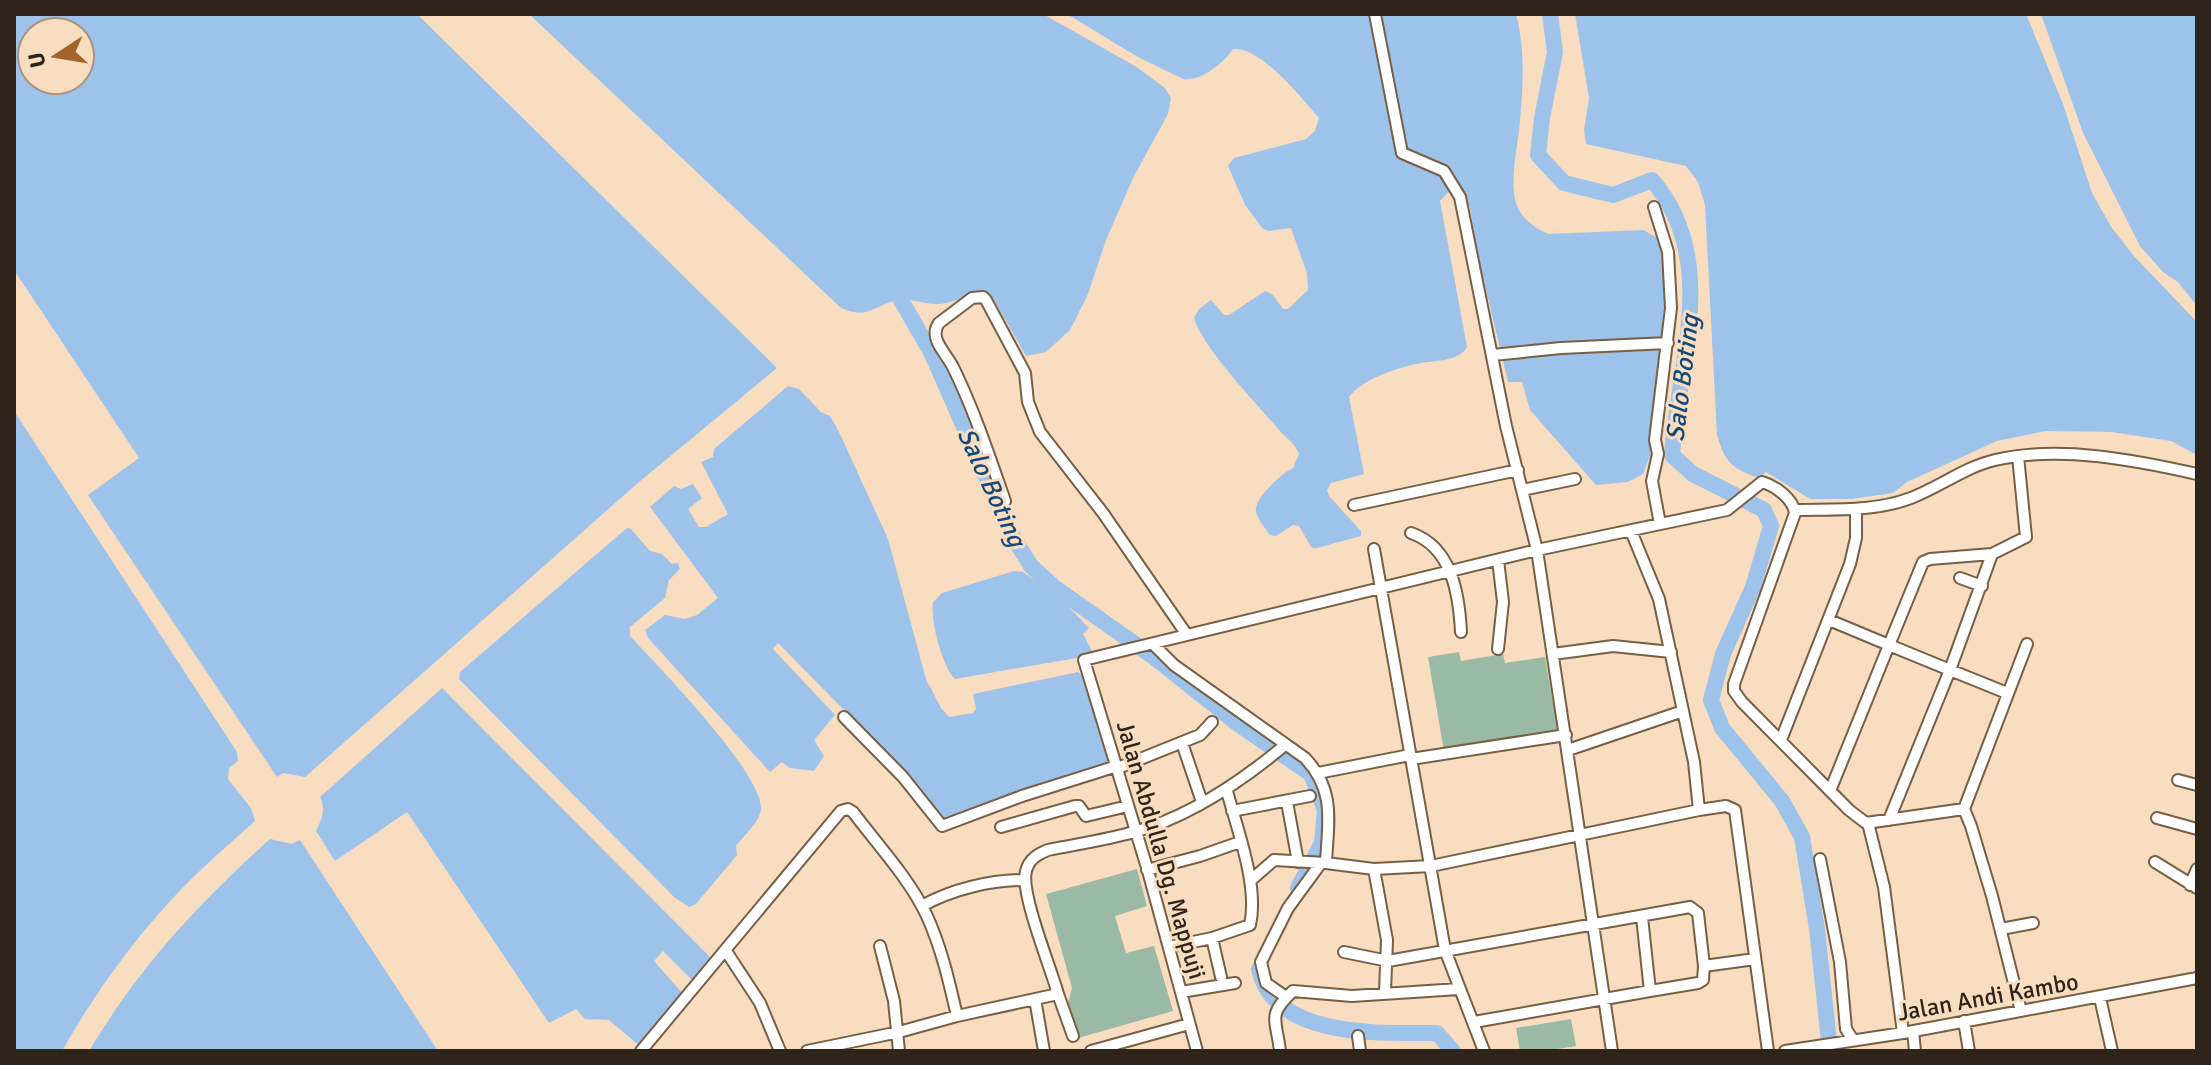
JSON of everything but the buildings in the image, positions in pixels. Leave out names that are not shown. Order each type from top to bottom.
[{"type":"street","points":[[1375,14],[1402,153],[1444,171],[1460,197],[1506,426],[1537,550],[1612,1051]]},
{"type":"street","points":[[1654,207],[1669,260],[1671,308],[1655,440],[1658,454],[1652,481],[1660,524]]},
{"type":"street","points":[[1005,501],[963,388],[934,331],[939,323],[972,298],[978,297],[986,300],[1025,373],[1028,402],[1040,432],[1110,522],[1187,635]]},
{"type":"street","points":[[1493,355],[1668,343]]},
{"type":"street","points":[[1830,791],[1923,562],[1992,554],[2026,537],[2018,456]]},
{"type":"street","points":[[1151,645],[1537,550],[1732,509],[1762,482],[1771,485],[1795,510],[1856,509],[1911,498],[1984,463],[2018,456],[2134,460],[2197,474]]},
{"type":"street","points":[[1354,505],[1518,470]]},
{"type":"street","points":[[1522,490],[1575,479]]},
{"type":"street","points":[[1781,740],[1854,551],[1856,509]]},
{"type":"street","points":[[1795,510],[1734,691],[1830,791],[1868,823],[1884,887],[1908,1032],[1915,1051]]},
{"type":"street","points":[[1631,531],[1654,582],[1694,762],[1699,810]]},
{"type":"street","points":[[1411,533],[1429,542],[1451,572],[1461,632]]},
{"type":"street","points":[[1374,549],[1445,950],[1484,1051]]},
{"type":"street","points":[[1889,820],[1950,670],[1992,554]]},
{"type":"street","points":[[1498,560],[1503,602],[1498,649]]},
{"type":"street","points":[[1960,578],[1982,586]]},
{"type":"street","points":[[1829,620],[2007,693]]},
{"type":"street","points":[[2021,1011],[2001,929],[1964,809],[2027,644]]},
{"type":"street","points":[[1151,645],[1280,749],[1305,758],[1318,773],[1329,809],[1321,863],[1288,908],[1262,958],[1266,983],[1283,998]]},
{"type":"street","name":"Jalan Abdulla Dg. Mappuji","points":[[1151,645],[1084,660],[1118,767],[1197,1051]]},
{"type":"street","points":[[1553,654],[1613,646],[1671,652]]},
{"type":"street","points":[[1568,750],[1683,711]]},
{"type":"street","points":[[844,717],[903,777],[942,826],[1182,743],[1204,732],[1212,722]]},
{"type":"street","points":[[1318,773],[1566,735]]},
{"type":"street","points":[[1182,743],[1202,802]]},
{"type":"street","points":[[1073,1036],[1025,880],[1030,862],[1036,855],[1048,850],[1136,832],[1227,791],[1280,749]]},
{"type":"street","points":[[2178,780],[2197,785]]},
{"type":"street","points":[[1169,947],[1212,938],[1250,925],[1253,902],[1250,881],[1227,791]]},
{"type":"street","points":[[1232,811],[1310,796]]},
{"type":"street","points":[[1287,802],[1301,862]]},
{"type":"street","points":[[1001,827],[1075,806],[1081,807],[1086,816],[1128,806]]},
{"type":"street","points":[[1250,881],[1271,861],[1374,869],[1431,866],[1580,833],[1730,806],[1735,810],[1768,1051]]},
{"type":"street","points":[[641,1051],[841,811],[848,809],[922,906],[940,948],[957,1016]]},
{"type":"street","points":[[1868,823],[1964,809]]},
{"type":"street","points":[[2157,818],[2197,829]]},
{"type":"street","points":[[1147,870],[1240,842]]},
{"type":"street","points":[[1820,859],[1840,962],[1849,1040]]},
{"type":"street","points":[[2155,862],[2194,886],[2197,869]]},
{"type":"street","points":[[1374,869],[1385,920],[1388,961],[1385,992]]},
{"type":"street","points":[[922,906],[998,881],[1025,880]]},
{"type":"street","points":[[1344,952],[1388,961],[1694,908],[1700,922],[1704,966],[1703,980],[1698,983],[1474,1022]]},
{"type":"street","points":[[1642,917],[1650,991]]},
{"type":"street","points":[[2001,929],[2033,923]]},
{"type":"street","points":[[1212,938],[1221,977]]},
{"type":"street","points":[[880,946],[899,1032],[899,1051]]},
{"type":"street","points":[[726,951],[760,1003],[780,1051]]},
{"type":"street","points":[[1704,966],[1755,959]]},
{"type":"street","name":"Jalan Andi Kambo","points":[[1785,1051],[2100,998],[2165,982],[2197,978]]},
{"type":"street","points":[[1181,992],[1235,983]]},
{"type":"street","points":[[1280,1051],[1275,1012],[1283,998],[1293,991],[1338,996],[1459,989]]},
{"type":"street","points":[[807,1051],[1058,994]]},
{"type":"street","points":[[2100,998],[2112,1051]]},
{"type":"street","points":[[1035,999],[1044,1051]]},
{"type":"street","points":[[1964,1021],[1969,1051]]},
{"type":"street","points":[[1091,1051],[1189,1024]]},
{"type":"street","points":[[1358,1036],[1360,1051]]},
{"type":"green space","points":[[1459,652],[1461,661],[1503,654],[1505,663],[1545,657],[1558,734],[1444,752],[1428,657]]},
{"type":"green space","points":[[1137,869],[1147,906],[1115,916],[1126,953],[1154,946],[1173,1011],[1078,1038],[1068,1003],[1072,988],[1046,894]]},
{"type":"green space","points":[[1571,1019],[1576,1046],[1520,1051],[1516,1028]]},
{"type":"water","points":[[14,14],[417,14],[777,368],[639,482],[305,777],[283,773],[277,777],[88,495],[139,458],[14,270]]},
{"type":"water","points":[[529,14],[1043,14],[1135,66],[1165,88],[1171,98],[1168,114],[1134,176],[1106,240],[1088,294],[1070,330],[1046,352],[1026,356],[994,300],[981,294],[940,304],[893,301],[859,313],[841,308]]},
{"type":"water","points":[[1067,14],[1516,14],[1523,72],[1514,183],[1515,199],[1523,216],[1548,234],[1643,230],[1658,238],[1662,246],[1665,297],[1650,456],[1643,474],[1628,482],[1596,485],[1530,410],[1522,382],[1508,382],[1477,252],[1470,207],[1456,184],[1440,201],[1467,347],[1451,358],[1416,364],[1380,376],[1362,385],[1349,397],[1364,474],[1331,483],[1327,490],[1361,531],[1361,536],[1312,548],[1299,526],[1293,525],[1276,536],[1270,535],[1258,518],[1256,507],[1269,487],[1293,468],[1299,454],[1218,359],[1194,318],[1199,309],[1211,300],[1224,315],[1229,315],[1265,291],[1272,294],[1283,309],[1288,309],[1308,290],[1307,273],[1291,228],[1263,229],[1245,205],[1228,166],[1234,158],[1306,139],[1315,131],[1319,118],[1268,64],[1244,50],[1233,49],[1211,70],[1197,78],[1183,79],[1136,56]]},
{"type":"water","points":[[1575,14],[2026,14],[2063,104],[2092,193],[2112,228],[2133,255],[2197,322],[2197,455],[2171,441],[2112,432],[2046,431],[1997,441],[1907,482],[1893,493],[1851,499],[1810,499],[1766,472],[1758,478],[1736,467],[1723,452],[1717,435],[1705,205],[1698,182],[1686,166],[1586,144],[1584,130],[1589,98]]},
{"type":"water","points":[[2041,14],[2197,14],[2197,306],[2178,282],[2163,272],[2140,246],[2083,133]]},
{"type":"water","points":[[788,386],[799,389],[821,412],[830,416],[840,434],[888,539],[926,679],[941,708],[949,717],[973,713],[976,709],[973,694],[1078,672],[1086,679],[1107,750],[1104,767],[944,820],[896,763],[778,643],[773,649],[835,715],[814,740],[824,756],[814,771],[790,768],[782,762],[770,772],[648,638],[645,630],[665,615],[685,619],[697,615],[718,598],[650,507],[674,486],[681,489],[693,484],[702,498],[688,509],[699,527],[706,527],[728,514],[701,462],[713,457],[714,449]]},
{"type":"water","points":[[14,411],[237,752],[238,761],[229,768],[228,779],[251,808],[255,821],[193,877],[143,933],[100,990],[62,1051],[14,1051]]},
{"type":"water","points":[[627,528],[650,551],[662,554],[672,564],[678,563],[680,569],[669,580],[665,598],[630,627],[630,636],[728,747],[757,793],[761,810],[736,846],[737,855],[696,904],[689,907],[674,897],[459,679],[460,672]]},
{"type":"water","points":[[1014,571],[1023,572],[1060,598],[1089,628],[1083,634],[1094,655],[955,679],[938,642],[933,602],[942,593]]},
{"type":"water","points":[[442,688],[710,957],[692,980],[663,951],[654,961],[684,995],[642,1048],[609,1020],[585,1019],[576,1009],[549,1023],[407,812],[335,861],[316,831],[323,806],[320,797]]},
{"type":"water","points":[[270,839],[292,844],[300,840],[438,1051],[89,1051],[129,991],[171,938]]},
{"type":"waterway","name":"Salo Boting","points":[[1550,14],[1555,52],[1538,155],[1564,183],[1613,195],[1652,180],[1673,211],[1685,244],[1690,278],[1690,313],[1672,455],[1693,474],[1764,510],[1771,526],[1753,587],[1723,654],[1711,700],[1722,728],[1782,801],[1802,837],[1817,929],[1830,1051]]},
{"type":"waterway","name":"Salo Boting","points":[[901,300],[932,354],[1010,532],[1031,566],[1054,587],[1155,658],[1238,724],[1311,774],[1325,810],[1322,843],[1298,888]]},
{"type":"waterway","name":"Salo Boting","points":[[1259,969],[1269,992],[1285,1009],[1307,1020],[1360,1031],[1437,1033],[1453,1051]]}]
